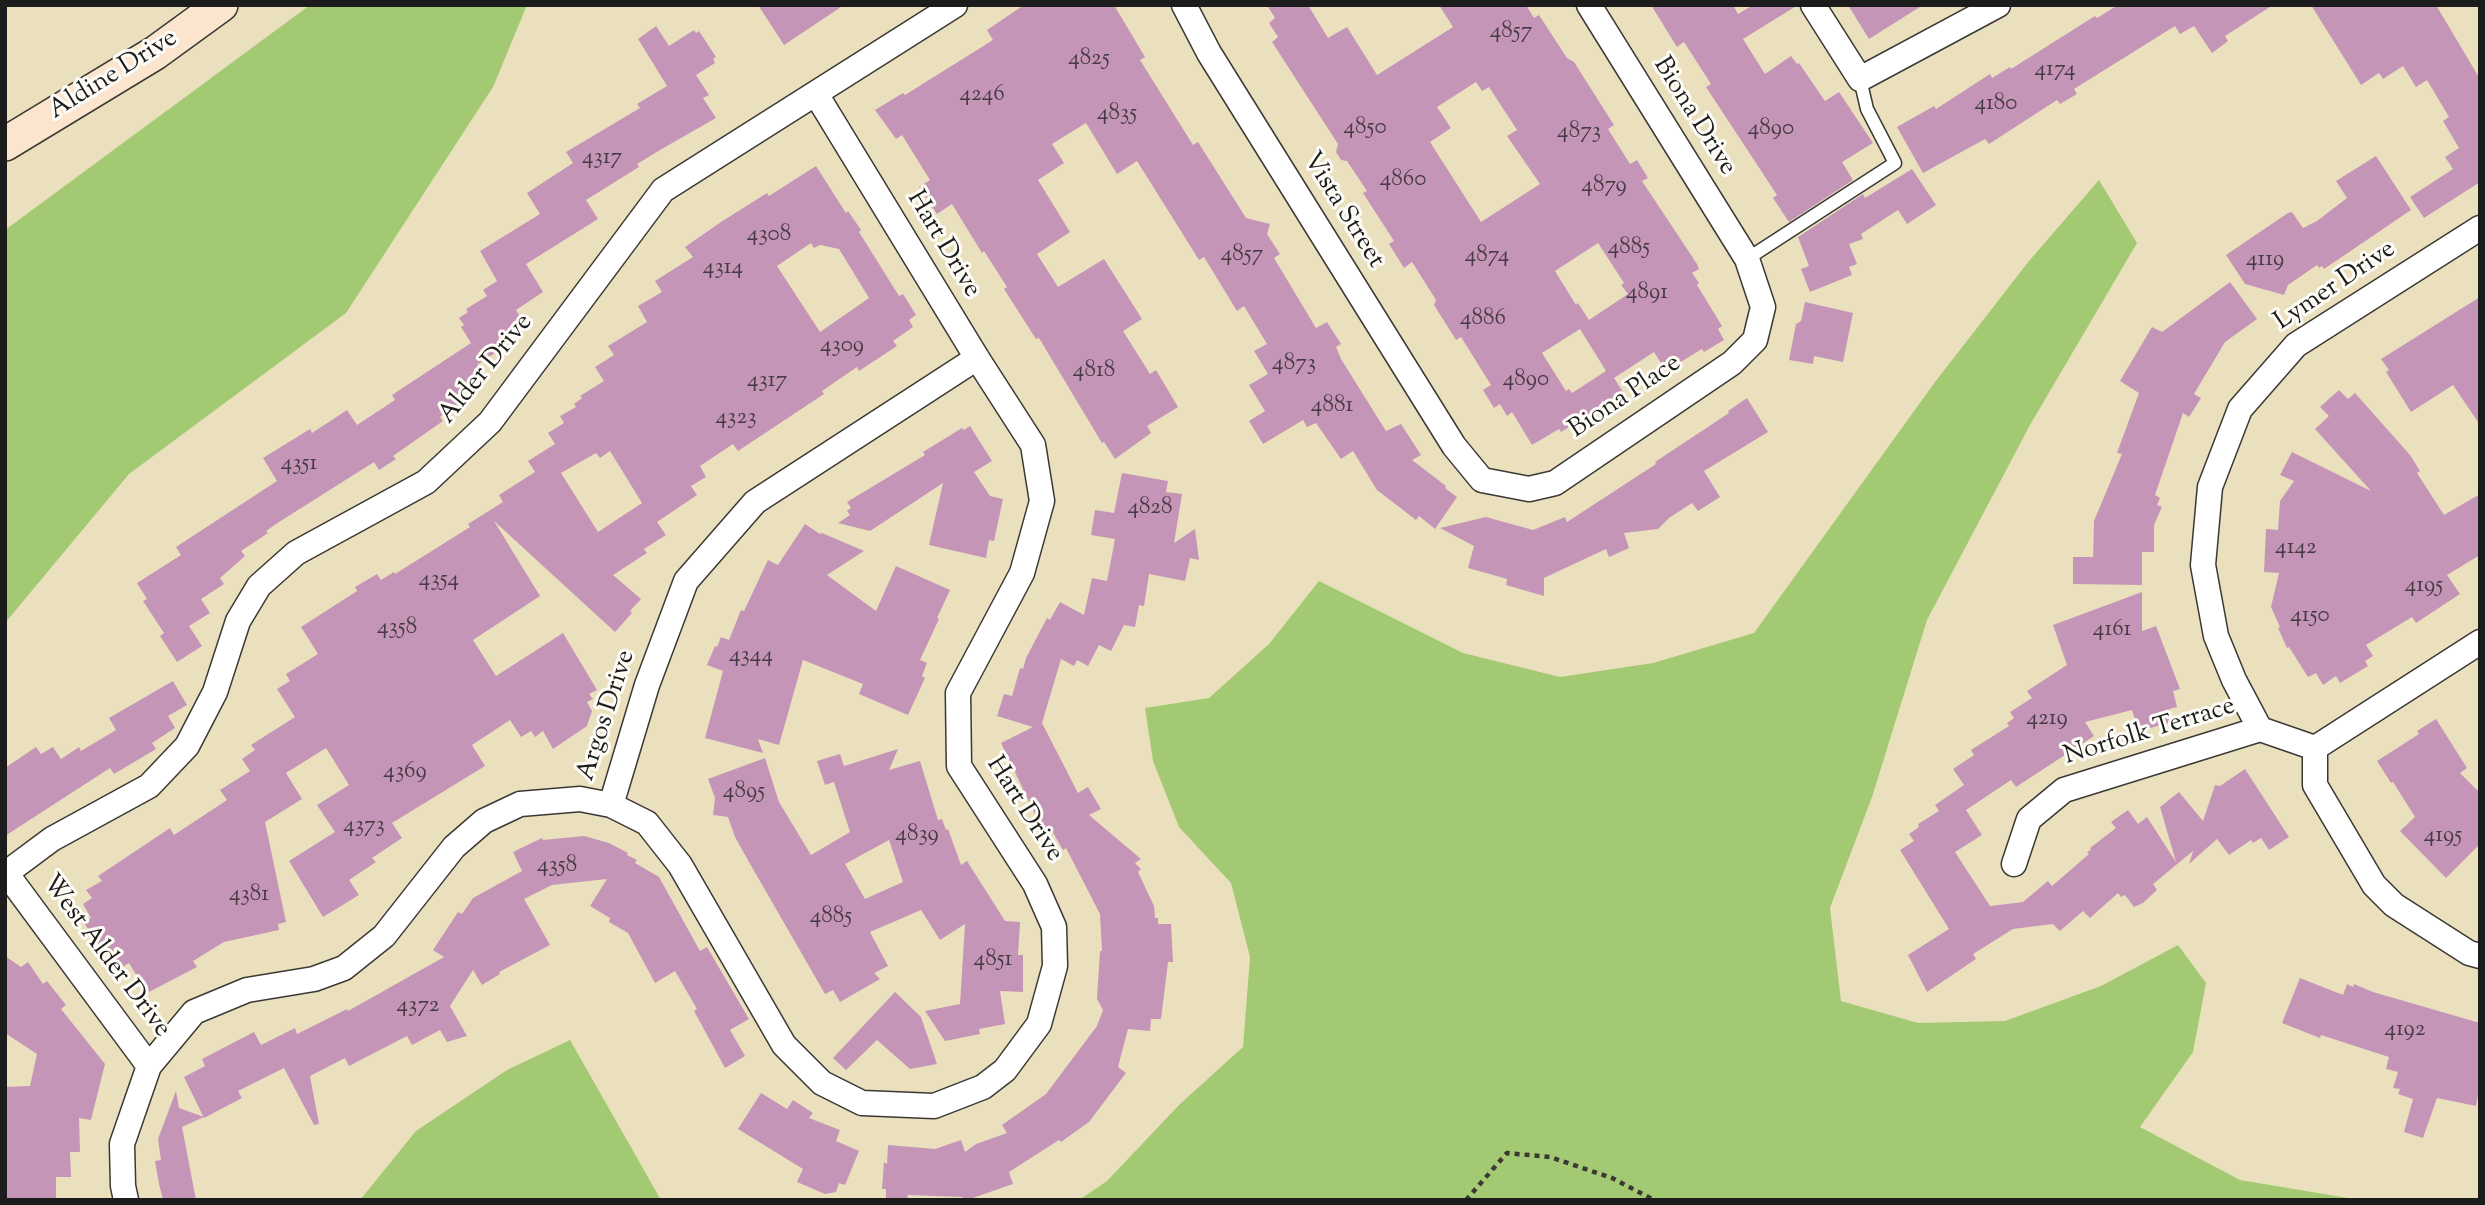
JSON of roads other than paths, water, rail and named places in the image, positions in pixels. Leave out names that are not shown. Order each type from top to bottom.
[{"type":"main road","name":"Aldine Drive","points":[[5,144],[155,53],[221,5]]},
{"type":"street","name":"Alder Drive","points":[[6,874],[52,839],[149,786],[187,746],[215,692],[239,621],[259,586],[296,553],[426,482],[490,422],[663,190],[955,5]]},
{"type":"street","name":"Vista Street","points":[[1184,5],[1209,53],[1454,446]]},
{"type":"street","name":"Biona Drive","points":[[1589,5],[1747,260]]},
{"type":"street","points":[[1813,5],[1860,79],[1997,5]]},
{"type":"street","name":"Hart Drive","points":[[611,805],[647,823],[681,865],[784,1045],[822,1083],[862,1103],[934,1106],[983,1087],[1005,1070],[1039,1024],[1055,966],[1054,927],[1035,884],[959,766],[958,692],[1022,573],[1042,501],[1033,445],[816,94]]},
{"type":"street","name":"Lymer Drive","points":[[2260,729],[2234,680],[2216,636],[2203,565],[2210,487],[2240,409],[2296,345],[2480,228]]},
{"type":"street","name":"Biona Place","points":[[1454,446],[1482,480],[1529,489],[1555,482],[1732,363],[1755,341],[1763,307],[1747,260]]},
{"type":"street","name":"Argos Drive","points":[[149,1066],[194,1012],[247,990],[314,979],[344,968],[384,936],[454,847],[484,821],[520,804],[580,799],[611,805],[647,685],[686,581],[755,502],[977,358]]},
{"type":"street","points":[[2480,642],[2315,748],[2315,785],[2374,885],[2394,905],[2469,953],[2480,956]]},
{"type":"street","name":"Norfolk Terrace","points":[[2014,864],[2029,819],[2064,790],[2260,729],[2315,748]]},
{"type":"street","name":"West Alder Drive","points":[[6,874],[149,1066],[122,1144],[122,1186],[126,1200]]},
{"type":"lane","points":[[1747,260],[1895,163],[1867,109],[1860,79]]}]
